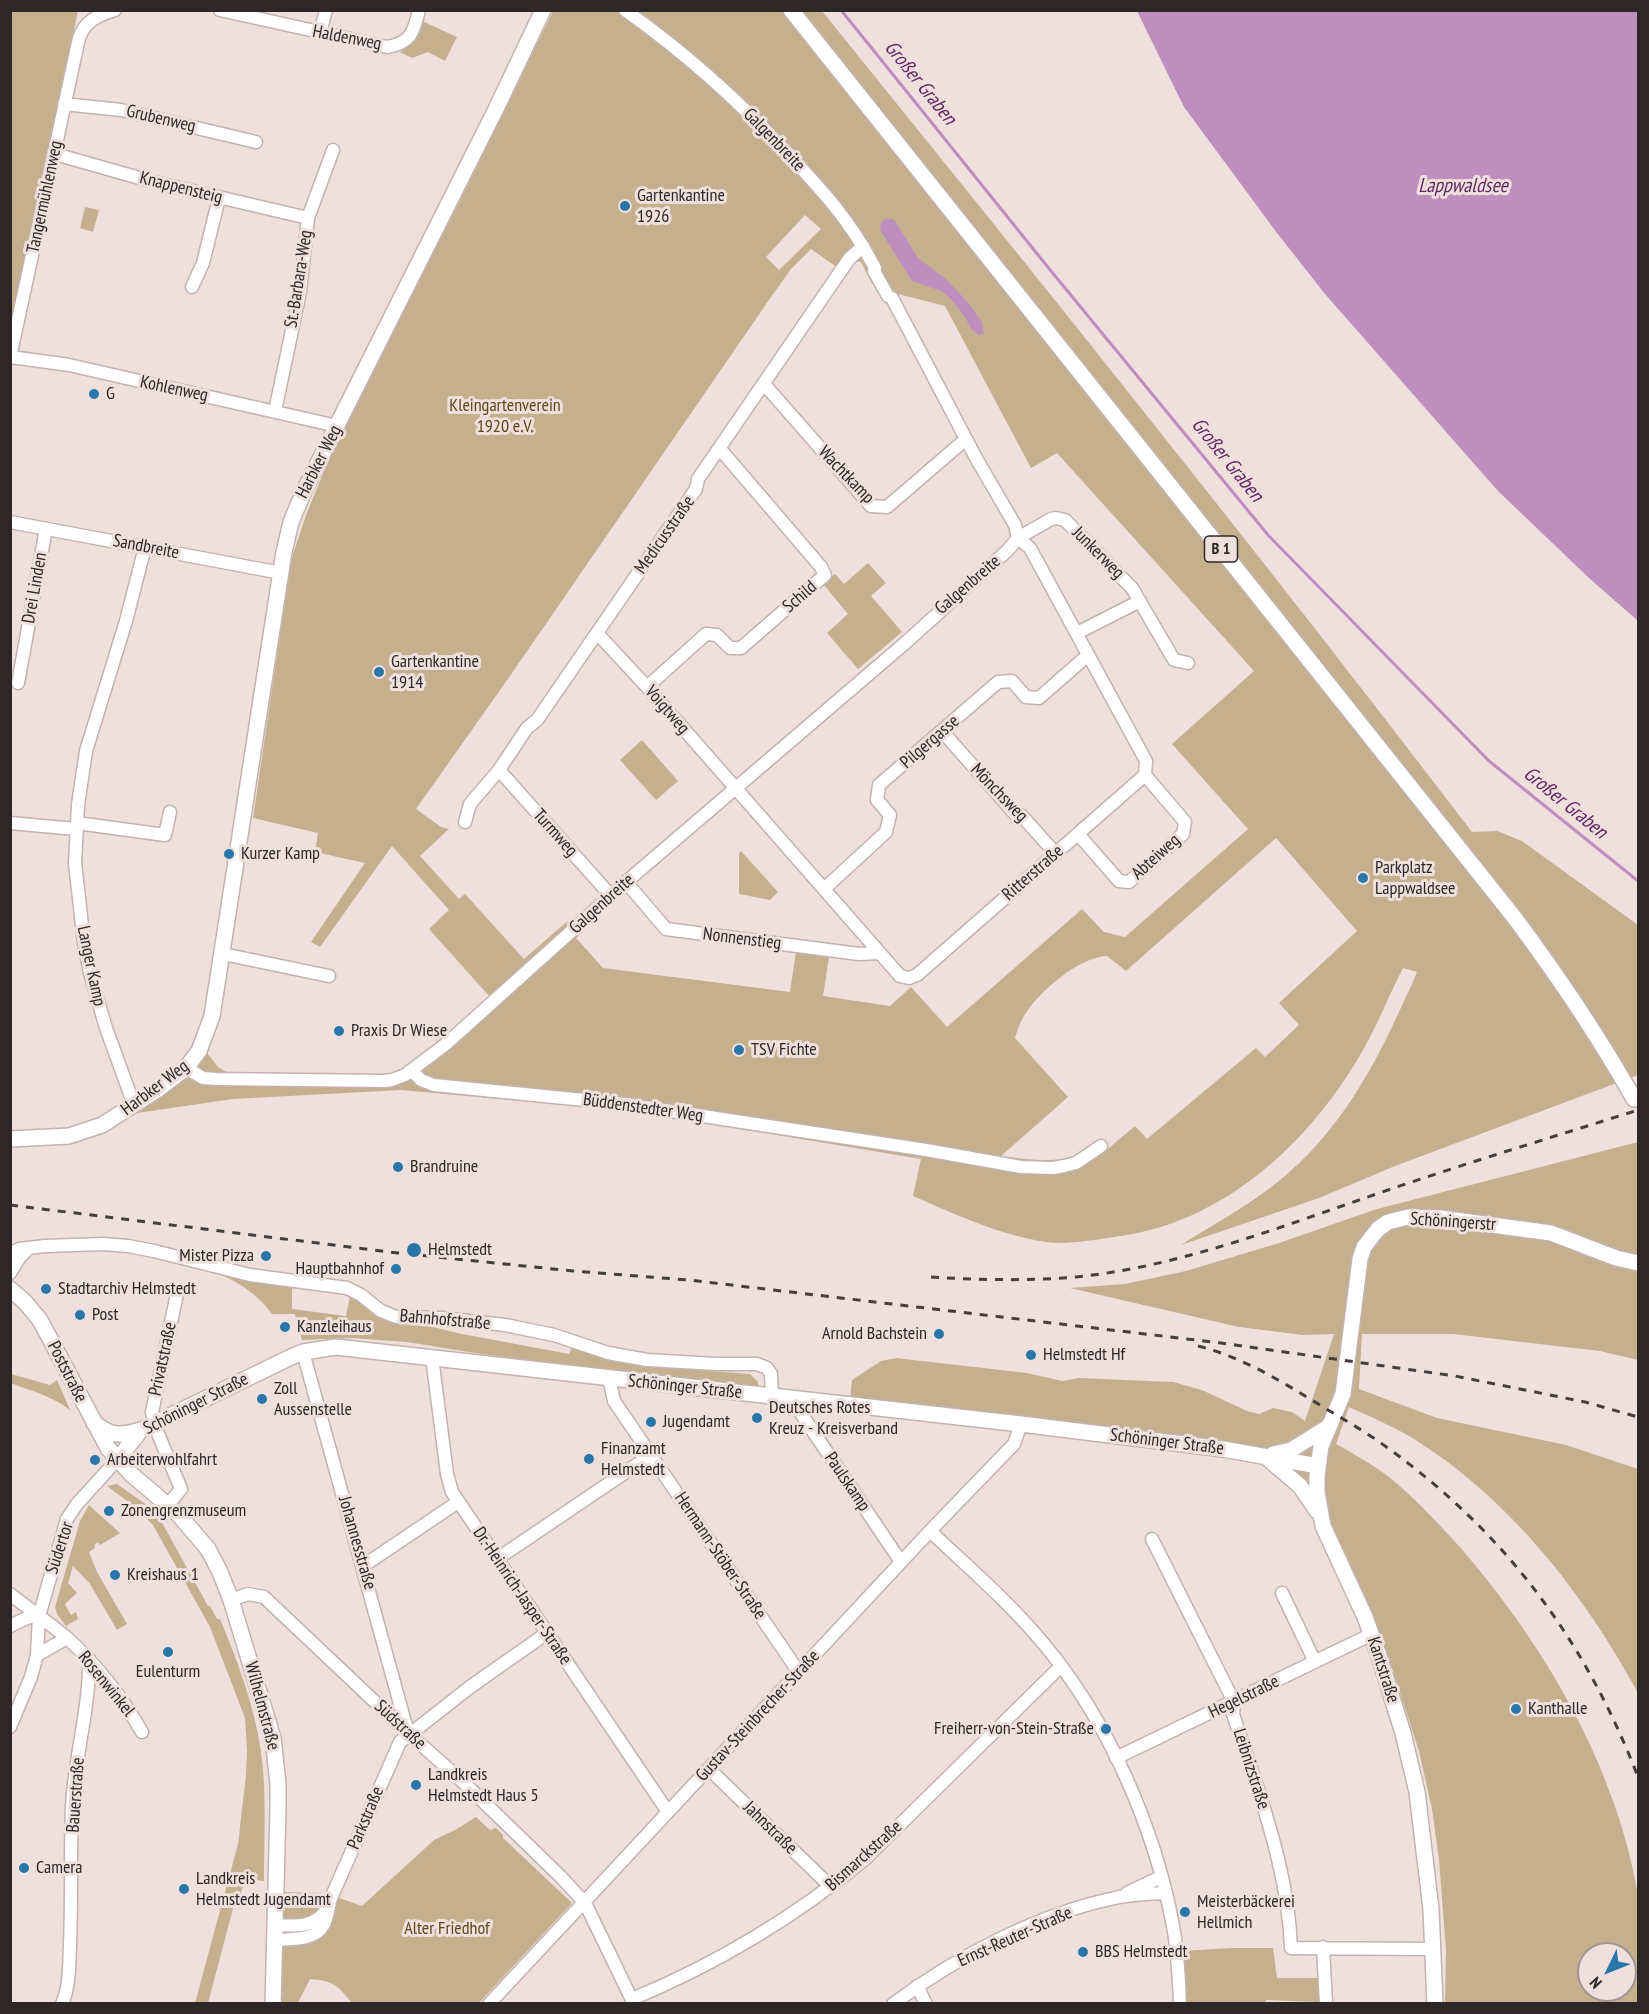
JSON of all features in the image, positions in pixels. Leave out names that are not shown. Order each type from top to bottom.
[{"type":"main road","name":"Harbker Weg","points":[[10,1139],[69,1136],[102,1125],[157,1090],[186,1068],[205,1039],[212,1016],[223,954],[281,573],[294,514],[496,110],[543,10]]},
{"type":"main road","name":"B 1","points":[[791,10],[1514,917],[1551,966],[1594,1030],[1634,1099]]},
{"type":"main road","name":"Schöningerstr","points":[[1348,1348],[1357,1277],[1364,1247],[1378,1229],[1397,1219],[1440,1218],[1551,1233],[1616,1258],[1638,1263]]},
{"type":"main road","name":"Poststraße","points":[[10,1289],[40,1320],[93,1422],[117,1460]]},
{"type":"main road","name":"Schöninger Straße","points":[[117,1460],[148,1427],[303,1352],[336,1347],[1021,1424],[1223,1449],[1318,1466]]},
{"type":"main road","name":"Kantstraße","points":[[1348,1348],[1343,1394],[1321,1446],[1317,1492],[1320,1516],[1372,1634],[1403,1733],[1417,1791],[1426,1862],[1435,2004]]},
{"type":"main road","points":[[93,1422],[104,1431],[117,1436],[148,1427]]},
{"type":"main road","points":[[1264,1455],[1292,1450],[1328,1427]]},
{"type":"main road","points":[[1264,1455],[1300,1486],[1320,1516]]},
{"type":"main road","name":"Wilhelmstraße","points":[[117,1460],[168,1505],[208,1549],[231,1600],[273,1738],[278,1808],[273,2004]]},
{"type":"street","name":"Tangermühlenweg","points":[[11,357],[79,38],[82,29],[91,20],[115,10]]},
{"type":"street","name":"Haldenweg","points":[[220,10],[248,14],[379,47],[394,46],[406,40],[411,35],[419,10]]},
{"type":"street","points":[[320,33],[326,10]]},
{"type":"street","name":"Galgenbreite","points":[[412,1071],[446,1044],[626,882],[904,644],[1007,551],[1018,538],[1015,525],[966,439],[892,298],[888,296],[863,246],[849,224],[826,195],[739,103],[685,56],[625,10]]},
{"type":"street","name":"Grubenweg","points":[[64,104],[121,110],[256,141]]},
{"type":"street","name":"St.-Barbara-Weg","points":[[275,411],[300,292],[308,218],[333,150]]},
{"type":"street","name":"Knappensteig","points":[[55,153],[150,182],[308,218]]},
{"type":"street","points":[[192,286],[203,263],[219,198]]},
{"type":"street","name":"Medicusstraße","points":[[465,822],[470,804],[498,770],[526,728],[537,720],[696,489],[699,480],[849,259],[863,246]]},
{"type":"street","name":"Kohlenweg","points":[[11,357],[69,365],[337,426]]},
{"type":"street","name":"Wachtkamp","points":[[764,384],[871,507],[887,507],[966,439]]},
{"type":"street","name":"Schild","points":[[647,687],[706,634],[717,634],[730,648],[741,648],[825,575],[821,567],[720,449]]},
{"type":"street","name":"Junkerweg","points":[[1018,538],[1051,519],[1061,518],[1132,588],[1174,660],[1188,663]]},
{"type":"street","name":"Sandbreite","points":[[10,522],[281,573]]},
{"type":"street","name":"Drei Linden","points":[[18,683],[46,528]]},
{"type":"street","points":[[1018,538],[1030,548],[1146,760],[1145,776]]},
{"type":"street","name":"Langer Kamp","points":[[134,1105],[106,1028],[88,963],[75,863],[76,826],[86,751],[126,621],[145,547]]},
{"type":"street","points":[[1077,633],[1140,600]]},
{"type":"street","name":"Voigtweg","points":[[597,633],[736,789]]},
{"type":"street","name":"Pilgergasse","points":[[824,889],[886,832],[890,815],[877,800],[879,784],[998,682],[1012,681],[1026,697],[1039,698],[1088,655]]},
{"type":"street","name":"Mönchsweg","points":[[942,731],[1016,815],[1022,816],[1056,854]]},
{"type":"street","name":"Turmweg","points":[[498,770],[611,896]]},
{"type":"street","name":"Ritterstraße","points":[[736,789],[900,976],[909,978],[918,975],[1145,776]]},
{"type":"street","name":"Abteiweg","points":[[1078,834],[1119,881],[1129,882],[1184,834],[1185,822],[1145,776]]},
{"type":"street","points":[[10,823],[76,826],[165,835],[170,812]]},
{"type":"street","name":"Nonnenstieg","points":[[626,882],[666,929],[859,954],[880,953]]},
{"type":"street","points":[[223,954],[329,976]]},
{"type":"street","points":[[186,1068],[203,1078],[216,1079],[392,1080],[412,1071]]},
{"type":"street","name":"Büddenstedter Weg","points":[[412,1071],[421,1080],[434,1085],[624,1104],[926,1150],[1021,1167],[1064,1166],[1076,1162],[1101,1146]]},
{"type":"street","name":"Bahnhofstraße","points":[[10,1254],[19,1249],[103,1244],[141,1248],[234,1272],[347,1288],[361,1295],[381,1311],[396,1317],[442,1318],[505,1325],[554,1335],[608,1353],[647,1360],[758,1364],[767,1368],[771,1374],[772,1396]]},
{"type":"street","points":[[10,1273],[29,1248]]},
{"type":"street","name":"Privatstraße","points":[[148,1427],[177,1293]]},
{"type":"street","name":"Johannesstraße","points":[[303,1352],[409,1734]]},
{"type":"street","name":"Dr.-Heinrich-Jasper-Straße","points":[[432,1358],[447,1474],[452,1492],[668,1812]]},
{"type":"street","name":"Hermann-Stöber-Straße","points":[[609,1378],[614,1401],[798,1671]]},
{"type":"street","name":"Paulskamp","points":[[803,1399],[802,1415],[901,1563]]},
{"type":"street","name":"Gustav-Steinbrecher-Straße","points":[[489,2004],[798,1671],[1014,1444],[1021,1424]]},
{"type":"street","points":[[148,1427],[161,1440],[181,1489],[168,1505]]},
{"type":"street","points":[[497,1559],[651,1455]]},
{"type":"street","name":"Südertor","points":[[10,1727],[31,1677],[37,1655],[39,1616],[67,1519],[77,1504],[117,1460]]},
{"type":"street","points":[[363,1566],[458,1502]]},
{"type":"street","points":[[930,1531],[1024,1620],[1061,1666],[1102,1731],[1147,1832],[1161,1877],[1178,1955],[1180,2004]]},
{"type":"street","name":"Leibnizstraße","points":[[1152,1539],[1234,1702],[1233,1714],[1262,1802],[1279,1866],[1291,1948],[1323,1947]]},
{"type":"street","points":[[1282,1593],[1315,1662]]},
{"type":"street","name":"Rosenwinkel","points":[[10,1594],[67,1638],[89,1659],[114,1690],[142,1732]]},
{"type":"street","name":"Südstraße","points":[[231,1600],[248,1594],[264,1597],[483,1801],[585,1903],[633,2001]]},
{"type":"street","points":[[10,1626],[30,1617],[39,1616]]},
{"type":"street","name":"Parkstraße","points":[[275,1933],[319,1919],[329,1906],[400,1742],[470,1687],[547,1633]]},
{"type":"street","name":"Hegelstraße","points":[[1116,1758],[1372,1634]]},
{"type":"street","points":[[37,1655],[67,1638]]},
{"type":"street","name":"Bauerstraße","points":[[62,2004],[68,1984],[70,1952],[72,1809],[76,1759],[88,1689],[89,1659]]},
{"type":"street","name":"Bismarckstraße","points":[[633,2001],[740,1945],[778,1923],[831,1887],[865,1859],[1061,1666]]},
{"type":"street","name":"Jahnstraße","points":[[709,1769],[831,1887]]},
{"type":"street","name":"Ernst-Reuter-Straße","points":[[893,2004],[917,1986],[964,1958],[1013,1934],[1063,1913],[1118,1897],[1161,1877]]},
{"type":"street","name":"Ernst-Reuter-Straße","points":[[1118,1897],[1165,1893]]},
{"type":"street","points":[[1326,2004],[1323,1947],[1432,1949]]},
{"type":"street","points":[[917,1986],[926,2004]]},
{"type":"green space","points":[[11,11],[78,11],[12,318],[11,318]]},
{"type":"green space","name":"Kleingartenverein 1920 e.V.","points":[[553,11],[822,11],[1231,522],[1472,832],[1497,831],[1522,841],[1638,925],[1638,1075],[1395,1166],[1319,1198],[1181,1245],[1266,1191],[1308,1154],[1327,1133],[1344,1111],[1373,1064],[1417,972],[1403,968],[1363,1050],[1342,1084],[1290,1147],[1260,1174],[1227,1197],[1191,1215],[1154,1229],[1080,1242],[1046,1242],[1012,1235],[978,1224],[913,1196],[921,1159],[633,1111],[401,1090],[233,1099],[137,1113],[185,1079],[207,1053],[218,1067],[226,1072],[418,1077],[421,1055],[490,997],[429,929],[449,910],[392,846],[320,947],[311,942],[365,863],[315,852],[318,833],[253,818],[289,574],[306,515],[339,435],[468,185]],"holes":[[[805,215],[821,229],[779,270],[766,257]],[[811,249],[838,268],[854,261],[861,262],[872,284],[898,294],[945,306],[1031,468],[1057,453],[1254,671],[1172,744],[1248,829],[1125,937],[1104,932],[1082,909],[947,1027],[911,987],[890,1006],[823,996],[829,957],[796,952],[790,992],[603,968],[576,938],[584,931],[571,918],[524,959],[465,894],[459,899],[420,856],[449,829],[441,827],[416,809],[791,269]],[[1276,838],[1357,931],[1279,1003],[1299,1025],[1265,1057],[1256,1048],[1147,1139],[1135,1126],[1103,1153],[1095,1145],[1070,1158],[1040,1160],[1001,1156],[1068,1097],[1015,1038],[1030,1007],[1060,977],[1084,962],[1107,956],[1126,971]]]},
{"type":"green space","points":[[422,21],[457,37],[445,61],[428,52],[412,58],[400,52],[414,39]]},
{"type":"green space","points":[[85,207],[99,210],[93,232],[80,228]]},
{"type":"green space","points":[[868,563],[886,583],[871,596],[902,632],[858,669],[827,633],[848,614],[823,584],[835,574],[844,584]]},
{"type":"green space","points":[[642,740],[678,781],[656,800],[620,760]]},
{"type":"green space","points":[[741,851],[778,892],[770,900],[739,894],[739,854]]},
{"type":"green space","points":[[1638,1142],[1638,1360],[1600,1351],[1453,1334],[1362,1334],[1359,1389],[1437,1418],[1566,1445],[1638,1469],[1638,1693],[1594,1620],[1569,1585],[1513,1520],[1482,1490],[1414,1439],[1349,1407],[1336,1444],[1370,1463],[1389,1477],[1416,1501],[1457,1544],[1518,1621],[1572,1708],[1613,1800],[1628,1847],[1639,1899],[1638,2003],[1445,2003],[1446,1950],[1439,1860],[1432,1809],[1419,1751],[1389,1659],[1344,1550],[1306,1485],[1270,1449],[850,1400],[852,1380],[881,1361],[896,1358],[1027,1373],[1062,1381],[1079,1378],[1173,1382],[1202,1390],[1247,1411],[1259,1414],[1273,1408],[1292,1412],[1305,1421],[1334,1334],[1303,1335],[1239,1327],[1070,1288],[1125,1284],[1186,1271],[1279,1243],[1377,1209]]},
{"type":"green space","points":[[213,1271],[241,1280],[292,1287],[292,1309],[346,1316],[350,1296],[373,1312],[457,1333],[569,1354],[572,1347],[642,1366],[750,1374],[758,1382],[759,1389],[481,1354],[407,1342],[351,1338],[302,1340],[295,1314],[272,1314],[246,1288]]},
{"type":"green space","points":[[11,1374],[50,1385],[57,1380],[70,1410],[49,1397],[11,1383]]},
{"type":"green space","points":[[117,1484],[151,1508],[160,1519],[208,1606],[217,1619],[220,1619],[253,1712],[261,1751],[264,1797],[264,1881],[245,1879],[240,1897],[236,1897],[208,2003],[195,2003],[238,1844],[246,1775],[245,1718],[210,1627],[153,1525],[134,1506],[107,1486]]},
{"type":"green space","points":[[89,1505],[120,1533],[100,1545],[98,1542],[89,1552],[97,1572],[127,1624],[117,1630],[90,1584],[73,1566],[68,1583],[77,1593],[65,1604],[71,1615],[76,1612],[78,1619],[66,1626],[55,1607],[80,1521]]},
{"type":"green space","name":"Alter Friedhof","points":[[476,1817],[490,1830],[496,1828],[503,1838],[572,1903],[479,2003],[352,2003],[334,1985],[310,1979],[298,2003],[282,2004],[284,1892],[325,1893],[362,1906],[434,1840]]},
{"type":"green space","points":[[1273,1948],[1277,1978],[1319,1978],[1319,2002],[1266,2000],[1266,2004],[1186,2003],[1183,1951]]},
{"type":"water","name":"Lappwaldsee","points":[[1137,11],[1638,11],[1638,621],[1589,578],[1498,491],[1325,294],[1184,107]]},
{"type":"water","points":[[885,219],[895,221],[918,258],[947,280],[970,305],[982,322],[984,334],[979,335],[972,330],[950,298],[941,291],[912,281],[880,230],[881,223]]},
{"type":"waterway","name":"Großer Graben","points":[[841,10],[1268,535],[1489,761],[1638,881]]},
{"type":"railway","points":[[931,1277],[1003,1280],[1058,1278],[1150,1265],[1223,1246],[1433,1175],[1638,1110]]},
{"type":"railway","points":[[10,1205],[398,1253],[689,1280],[1221,1343],[1455,1376],[1585,1402],[1638,1417]]},
{"type":"railway","points":[[1198,1346],[1216,1351],[1266,1373],[1360,1429],[1423,1475],[1463,1511],[1501,1549],[1565,1632],[1592,1678],[1638,1777]]},
{"type":"place","name":"Gartenkantine 1926","points":[[625,206]]},
{"type":"place","name":"G","points":[[94,394]]},
{"type":"place","name":"Gartenkantine 1914","points":[[379,672]]},
{"type":"place","name":"Kurzer Kamp","points":[[229,854]]},
{"type":"place","name":"Parkplatz Lappwaldsee","points":[[1363,878]]},
{"type":"place","name":"Praxis Dr Wiese","points":[[339,1031]]},
{"type":"place","name":"TSV Fichte","points":[[739,1050]]},
{"type":"place","name":"Brandruine","points":[[398,1167]]},
{"type":"place","name":"Helmstedt","points":[[414,1250]]},
{"type":"place","name":"Mister Pizza","points":[[266,1256]]},
{"type":"place","name":"Hauptbahnhof","points":[[396,1269]]},
{"type":"place","name":"Stadtarchiv Helmstedt","points":[[46,1289]]},
{"type":"place","name":"Post","points":[[80,1315]]},
{"type":"place","name":"Kanzleihaus","points":[[285,1327]]},
{"type":"place","name":"Arnold Bachstein","points":[[939,1334]]},
{"type":"place","name":"Helmstedt Hf","points":[[1031,1355]]},
{"type":"place","name":"Zoll Aussenstelle","points":[[262,1399]]},
{"type":"place","name":"Deutsches Rotes Kreuz - Kreisverband","points":[[757,1418]]},
{"type":"place","name":"Jugendamt","points":[[651,1422]]},
{"type":"place","name":"Finanzamt Helmstedt","points":[[589,1459]]},
{"type":"place","name":"Arbeiterwohlfahrt","points":[[95,1460]]},
{"type":"place","name":"Zonengrenzmuseum","points":[[109,1511]]},
{"type":"place","name":"Kreishaus 1","points":[[115,1575]]},
{"type":"place","name":"Eulenturm","points":[[168,1652]]},
{"type":"place","name":"Kanthalle","points":[[1516,1709]]},
{"type":"place","name":"Freiherr-von-Stein-Straße","points":[[1106,1729]]},
{"type":"place","name":"Landkreis Helmstedt Haus 5","points":[[416,1785]]},
{"type":"place","name":"Camera","points":[[24,1868]]},
{"type":"place","name":"Landkreis Helmstedt Jugendamt","points":[[184,1889]]},
{"type":"place","name":"Meisterbäckerei Hellmich","points":[[1185,1912]]},
{"type":"place","name":"BBS Helmstedt","points":[[1083,1952]]}]
